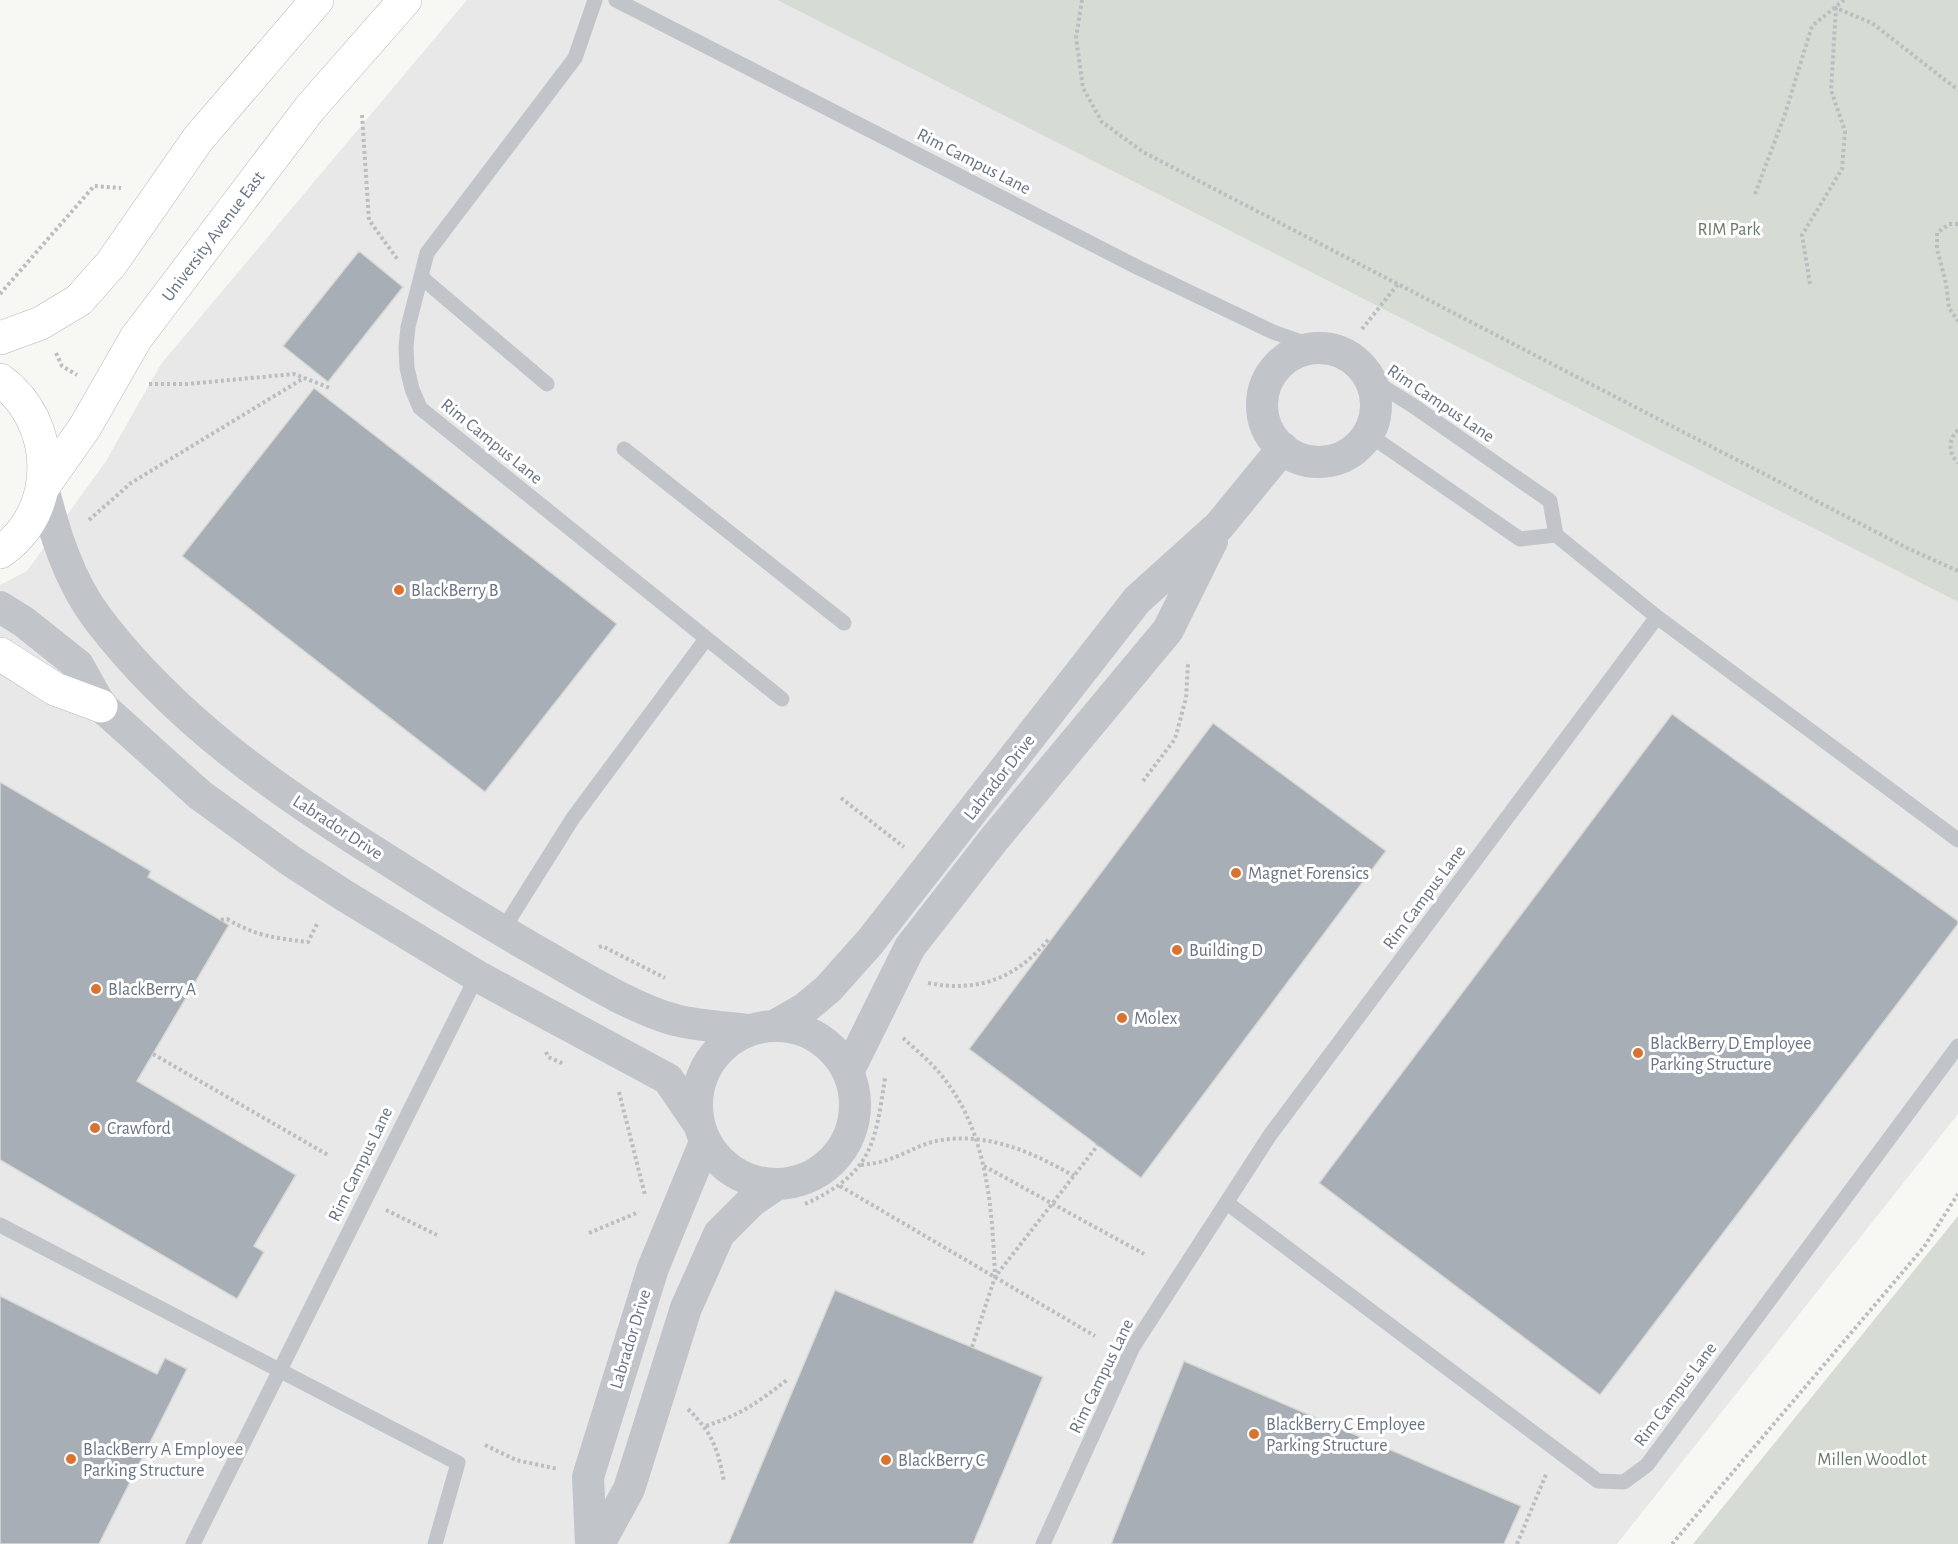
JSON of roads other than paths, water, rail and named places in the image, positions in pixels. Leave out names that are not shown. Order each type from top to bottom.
[{"type":"main road","points":[[0,338],[41,322],[79,300],[111,264],[198,139],[317,0]]},
{"type":"main road","name":"University Avenue East","points":[[43,487],[85,427],[136,338],[310,108],[405,0]]},
{"type":"main road","points":[[0,380],[13,390],[34,418],[44,452],[43,487],[31,519],[10,546],[0,552]]},
{"type":"main road","points":[[0,654],[55,689],[101,706]]},
{"type":"street","points":[[1318,348],[1334,350],[1349,356],[1361,366],[1370,379],[1376,397],[1375,416],[1368,434],[1356,449],[1339,459],[1319,462],[1300,458],[1273,439],[1265,420],[1263,399],[1272,374],[1286,359],[1305,350],[1318,348]]},
{"type":"street","name":"Labrador Drive","points":[[43,487],[52,525],[62,551],[96,617],[126,654],[174,704],[222,746],[318,817],[502,931],[638,1006],[675,1020],[706,1026],[763,1027],[804,1009],[828,989],[855,959],[1137,600],[1219,526],[1283,448]]},
{"type":"street","name":"Labrador Drive","points":[[848,1072],[910,947],[994,838],[1168,630],[1219,526]]},
{"type":"street","points":[[0,607],[33,628],[78,665],[101,706],[200,795],[291,861],[477,976],[668,1079],[701,1132],[718,1159],[735,1173],[755,1182],[777,1184],[807,1178],[833,1160],[850,1133],[854,1118],[854,1095],[848,1072],[831,1047],[819,1038],[791,1027],[763,1027],[734,1037],[721,1047],[706,1067],[697,1090],[696,1107],[701,1132]]},
{"type":"street","name":"Labrador Drive","points":[[591,1544],[588,1477],[653,1268],[701,1132]]},
{"type":"street","points":[[598,1544],[629,1489],[686,1308],[719,1234],[752,1201],[777,1184]]},
{"type":"lane","name":"Rim Campus Lane","points":[[595,0],[575,58],[427,253],[408,327],[407,368],[420,408],[782,699]]},
{"type":"lane","name":"Rim Campus Lane","points":[[616,0],[1137,267],[1273,332],[1318,348]]},
{"type":"lane","points":[[421,277],[547,384]]},
{"type":"lane","name":"Rim Campus Lane","points":[[1370,379],[1412,405],[1550,501],[1556,535]]},
{"type":"lane","points":[[1368,434],[1520,539],[1556,535],[1657,617],[1958,840]]},
{"type":"lane","points":[[624,449],[844,623]]},
{"type":"lane","name":"Rim Campus Lane","points":[[1043,1544],[1132,1347],[1270,1135],[1657,617]]},
{"type":"lane","points":[[502,931],[573,818],[706,639]]},
{"type":"lane","name":"Rim Campus Lane","points":[[193,1544],[477,976]]},
{"type":"lane","name":"Rim Campus Lane","points":[[1227,1203],[1598,1481],[1624,1482],[1647,1465],[1958,1046]]},
{"type":"lane","points":[[0,1226],[458,1463],[435,1544]]},
{"type":"place","name":"BlackBerry B","points":[[399,590]]},
{"type":"place","name":"Magnet Forensics","points":[[1236,873]]},
{"type":"place","name":"Building D","points":[[1177,950]]},
{"type":"place","name":"BlackBerry A","points":[[96,989]]},
{"type":"place","name":"Molex","points":[[1122,1018]]},
{"type":"place","name":"BlackBerry D Employee Parking Structure","points":[[1638,1053]]},
{"type":"place","name":"Crawford","points":[[95,1128]]},
{"type":"place","name":"BlackBerry C Employee Parking Structure","points":[[1254,1434]]},
{"type":"place","name":"BlackBerry A Employee Parking Structure","points":[[71,1459]]},
{"type":"place","name":"BlackBerry C","points":[[886,1460]]},
{"type":"park label","name":"RIM Park","points":[[1729,229]]},
{"type":"park label","name":"Millen Woodlot","points":[[1872,1459]]}]
